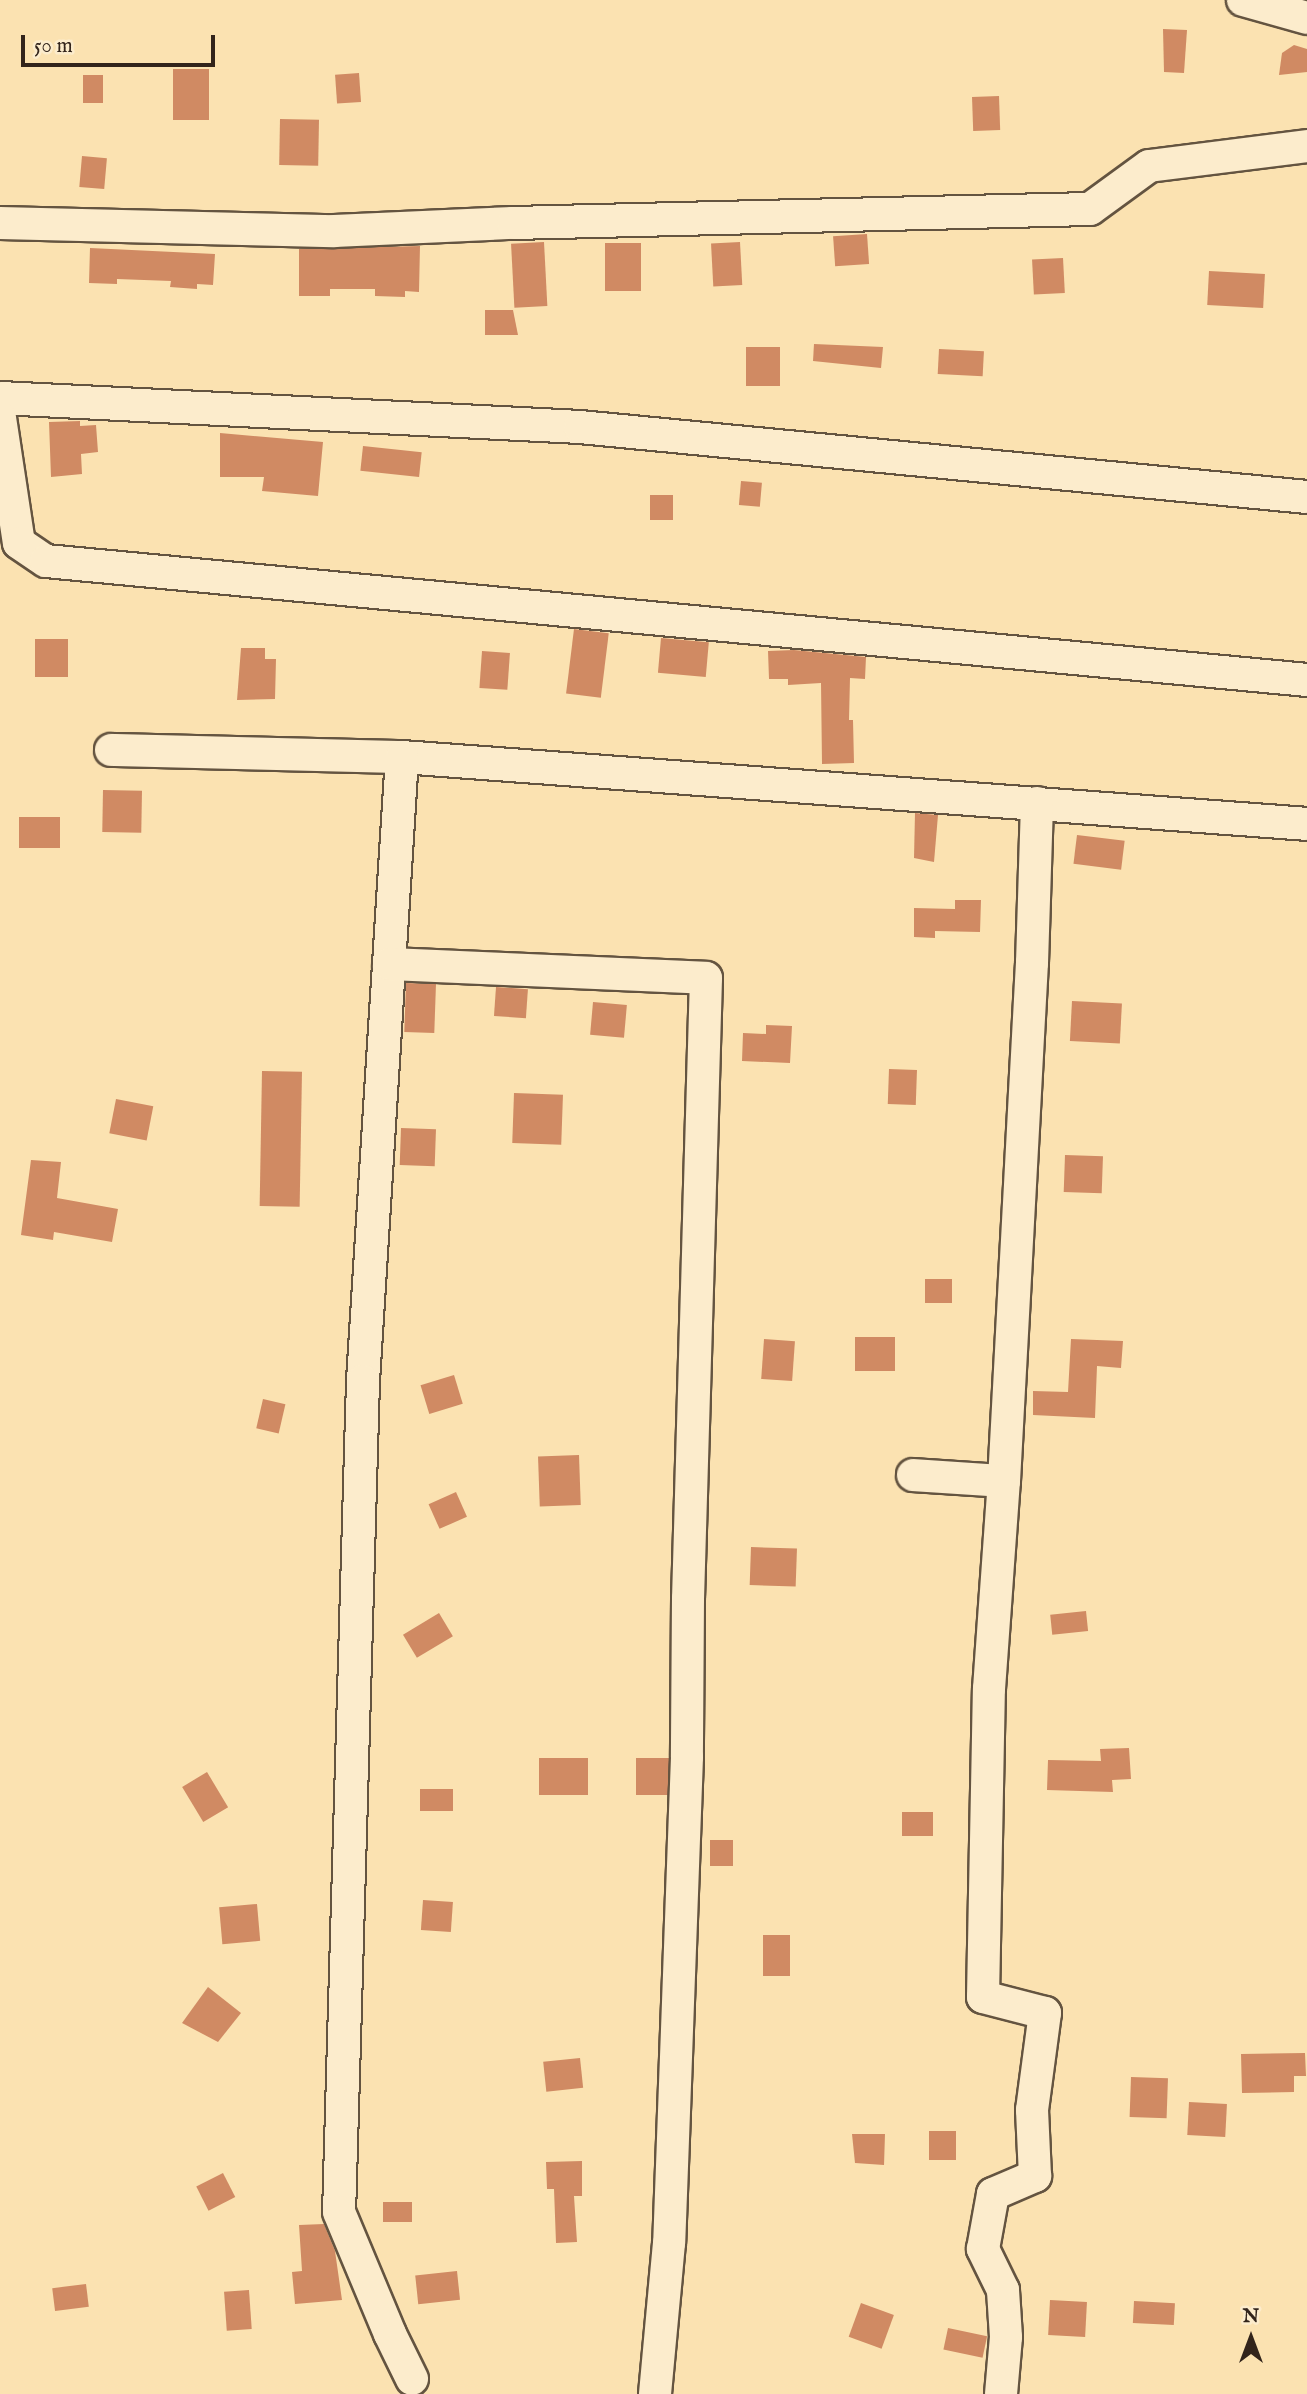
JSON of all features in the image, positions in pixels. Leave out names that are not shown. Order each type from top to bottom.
[{"type":"street","points":[[1243,0],[1307,18]]},
{"type":"street","points":[[0,223],[334,231],[513,223],[1090,209],[1149,166],[1307,146]]},
{"type":"street","points":[[0,398],[580,426],[1307,497]]},
{"type":"street","points":[[0,418],[19,543],[47,561],[1307,680]]},
{"type":"street","points":[[111,750],[402,757],[1307,824]]},
{"type":"street","points":[[402,757],[363,1381],[339,2212],[390,2334],[412,2379]]},
{"type":"street","points":[[1001,2394],[1006,2337],[1003,2290],[983,2249],[993,2194],[1035,2176],[1032,2110],[1045,2012],[983,1997],[989,1689],[1004,1481],[1032,963],[1037,803]]},
{"type":"street","points":[[389,964],[706,978],[688,1598],[687,1757],[669,2243],[655,2394]]},
{"type":"street","points":[[913,1475],[1004,1481]]},
{"type":"building","points":[[1163,29],[1187,30],[1184,73],[1164,72]]},
{"type":"building","points":[[1294,45],[1307,49],[1307,72],[1279,75],[1282,53]]},
{"type":"building","points":[[173,69],[209,69],[209,120],[173,120]]},
{"type":"building","points":[[359,73],[361,102],[337,104],[335,75]]},
{"type":"building","points":[[83,75],[103,75],[103,103],[83,103]]},
{"type":"building","points":[[999,96],[1000,130],[973,131],[972,97]]},
{"type":"building","points":[[280,119],[319,120],[318,166],[279,165]]},
{"type":"building","points":[[82,156],[107,158],[104,189],[79,187]]},
{"type":"building","points":[[867,234],[869,264],[835,266],[833,236]]},
{"type":"building","points":[[544,242],[547,306],[514,308],[511,244]]},
{"type":"building","points":[[740,242],[742,285],[713,286],[711,244]]},
{"type":"building","points":[[605,243],[641,243],[641,291],[605,291]]},
{"type":"building","points":[[420,246],[419,292],[405,291],[405,297],[375,296],[375,289],[330,289],[330,296],[299,296],[299,249]]},
{"type":"building","points":[[90,248],[215,254],[213,285],[197,284],[197,289],[170,287],[171,281],[117,279],[117,284],[89,283]]},
{"type":"building","points":[[1063,258],[1065,293],[1034,295],[1032,260]]},
{"type":"building","points":[[1209,271],[1265,274],[1263,308],[1207,305]]},
{"type":"building","points":[[485,310],[513,310],[518,335],[485,335]]},
{"type":"building","points":[[814,344],[883,347],[881,368],[813,361]]},
{"type":"building","points":[[746,347],[780,347],[780,386],[746,386]]},
{"type":"building","points":[[939,349],[984,351],[983,376],[938,374]]},
{"type":"building","points":[[80,421],[80,426],[96,425],[98,452],[81,454],[82,474],[51,477],[49,422]]},
{"type":"building","points":[[220,433],[323,442],[318,496],[262,491],[264,477],[220,477]]},
{"type":"building","points":[[363,446],[422,452],[419,477],[360,471]]},
{"type":"building","points":[[741,481],[762,483],[760,507],[739,505]]},
{"type":"building","points":[[650,495],[673,495],[673,520],[650,520]]},
{"type":"building","points":[[574,629],[609,633],[601,698],[566,694]]},
{"type":"building","points":[[661,638],[709,642],[706,677],[658,673]]},
{"type":"building","points":[[35,639],[68,639],[68,677],[35,677]]},
{"type":"building","points":[[241,648],[265,648],[265,659],[276,659],[275,699],[237,700]]},
{"type":"building","points":[[794,650],[866,657],[865,679],[850,678],[849,720],[853,720],[854,763],[822,764],[821,683],[788,685],[788,679],[769,679],[768,651]]},
{"type":"building","points":[[482,651],[510,653],[507,690],[479,688]]},
{"type":"building","points":[[103,790],[142,791],[141,833],[102,832]]},
{"type":"building","points":[[915,813],[938,815],[934,862],[914,858]]},
{"type":"building","points":[[19,817],[60,817],[60,848],[19,848]]},
{"type":"building","points":[[1077,835],[1125,841],[1121,870],[1073,864]]},
{"type":"building","points":[[955,900],[981,900],[980,932],[935,931],[935,938],[914,937],[914,908],[955,909]]},
{"type":"building","points":[[406,983],[436,984],[434,1033],[404,1032]]},
{"type":"building","points":[[496,987],[528,989],[526,1018],[494,1016]]},
{"type":"building","points":[[1072,1001],[1122,1004],[1120,1044],[1070,1041]]},
{"type":"building","points":[[593,1002],[627,1005],[624,1038],[590,1035]]},
{"type":"building","points":[[766,1025],[792,1026],[790,1063],[742,1061],[743,1033],[766,1034]]},
{"type":"building","points":[[889,1069],[917,1070],[916,1105],[888,1104]]},
{"type":"building","points":[[262,1071],[302,1072],[300,1207],[260,1206]]},
{"type":"building","points":[[514,1093],[563,1095],[561,1145],[512,1143]]},
{"type":"building","points":[[116,1099],[153,1106],[147,1141],[109,1133]]},
{"type":"building","points":[[401,1128],[436,1129],[435,1166],[400,1165]]},
{"type":"building","points":[[1065,1155],[1103,1156],[1102,1193],[1064,1192]]},
{"type":"building","points":[[31,1160],[61,1162],[57,1198],[118,1209],[112,1242],[54,1232],[53,1240],[21,1235]]},
{"type":"building","points":[[925,1279],[952,1279],[952,1303],[925,1303]]},
{"type":"building","points":[[855,1337],[895,1337],[895,1371],[855,1371]]},
{"type":"building","points":[[764,1339],[795,1341],[792,1381],[761,1379]]},
{"type":"building","points":[[1071,1339],[1123,1341],[1121,1368],[1097,1366],[1095,1418],[1033,1415],[1033,1391],[1068,1392]]},
{"type":"building","points":[[454,1375],[463,1404],[429,1414],[421,1385]]},
{"type":"building","points":[[263,1399],[285,1404],[279,1433],[256,1428]]},
{"type":"building","points":[[579,1455],[581,1505],[540,1506],[538,1456]]},
{"type":"building","points":[[456,1492],[467,1517],[440,1529],[429,1504]]},
{"type":"building","points":[[751,1547],[797,1549],[796,1587],[750,1585]]},
{"type":"building","points":[[1086,1611],[1088,1631],[1052,1635],[1050,1615]]},
{"type":"building","points":[[439,1613],[453,1636],[417,1658],[403,1635]]},
{"type":"building","points":[[1129,1748],[1131,1779],[1112,1780],[1113,1792],[1047,1790],[1048,1760],[1101,1761],[1100,1749]]},
{"type":"building","points":[[539,1758],[588,1758],[588,1795],[539,1795]]},
{"type":"building","points":[[636,1758],[669,1758],[669,1795],[636,1795]]},
{"type":"building","points":[[207,1772],[228,1807],[203,1822],[182,1787]]},
{"type":"building","points":[[420,1789],[453,1789],[453,1811],[420,1811]]},
{"type":"building","points":[[902,1812],[933,1812],[933,1836],[902,1836]]},
{"type":"building","points":[[710,1840],[733,1840],[733,1866],[710,1866]]},
{"type":"building","points":[[423,1900],[453,1902],[451,1932],[421,1930]]},
{"type":"building","points":[[257,1904],[260,1941],[222,1944],[219,1907]]},
{"type":"building","points":[[763,1935],[790,1935],[790,1976],[763,1976]]},
{"type":"building","points":[[208,1987],[241,2013],[218,2042],[182,2023]]},
{"type":"building","points":[[1305,2053],[1306,2076],[1294,2076],[1294,2092],[1242,2093],[1241,2054]]},
{"type":"building","points":[[580,2058],[583,2088],[546,2092],[543,2062]]},
{"type":"building","points":[[1131,2077],[1168,2078],[1167,2118],[1130,2117]]},
{"type":"building","points":[[1189,2102],[1227,2104],[1225,2137],[1187,2135]]},
{"type":"building","points":[[929,2131],[956,2131],[956,2160],[929,2160]]},
{"type":"building","points":[[852,2134],[885,2134],[884,2165],[855,2163]]},
{"type":"building","points":[[582,2161],[582,2196],[574,2196],[577,2242],[556,2243],[554,2189],[547,2189],[546,2162]]},
{"type":"building","points":[[223,2173],[235,2197],[209,2211],[196,2187]]},
{"type":"building","points":[[383,2202],[412,2202],[412,2222],[383,2222]]},
{"type":"building","points":[[324,2224],[335,2251],[342,2300],[295,2304],[292,2272],[302,2271],[299,2225]]},
{"type":"building","points":[[457,2271],[460,2300],[418,2304],[415,2275]]},
{"type":"building","points":[[86,2284],[89,2307],[55,2311],[52,2288]]},
{"type":"building","points":[[249,2290],[252,2329],[227,2331],[224,2292]]},
{"type":"building","points":[[1050,2300],[1087,2302],[1085,2337],[1048,2335]]},
{"type":"building","points":[[1134,2301],[1175,2303],[1174,2325],[1133,2323]]},
{"type":"building","points":[[861,2303],[894,2315],[882,2349],[849,2337]]},
{"type":"building","points":[[948,2328],[987,2336],[983,2358],[943,2350]]}]
